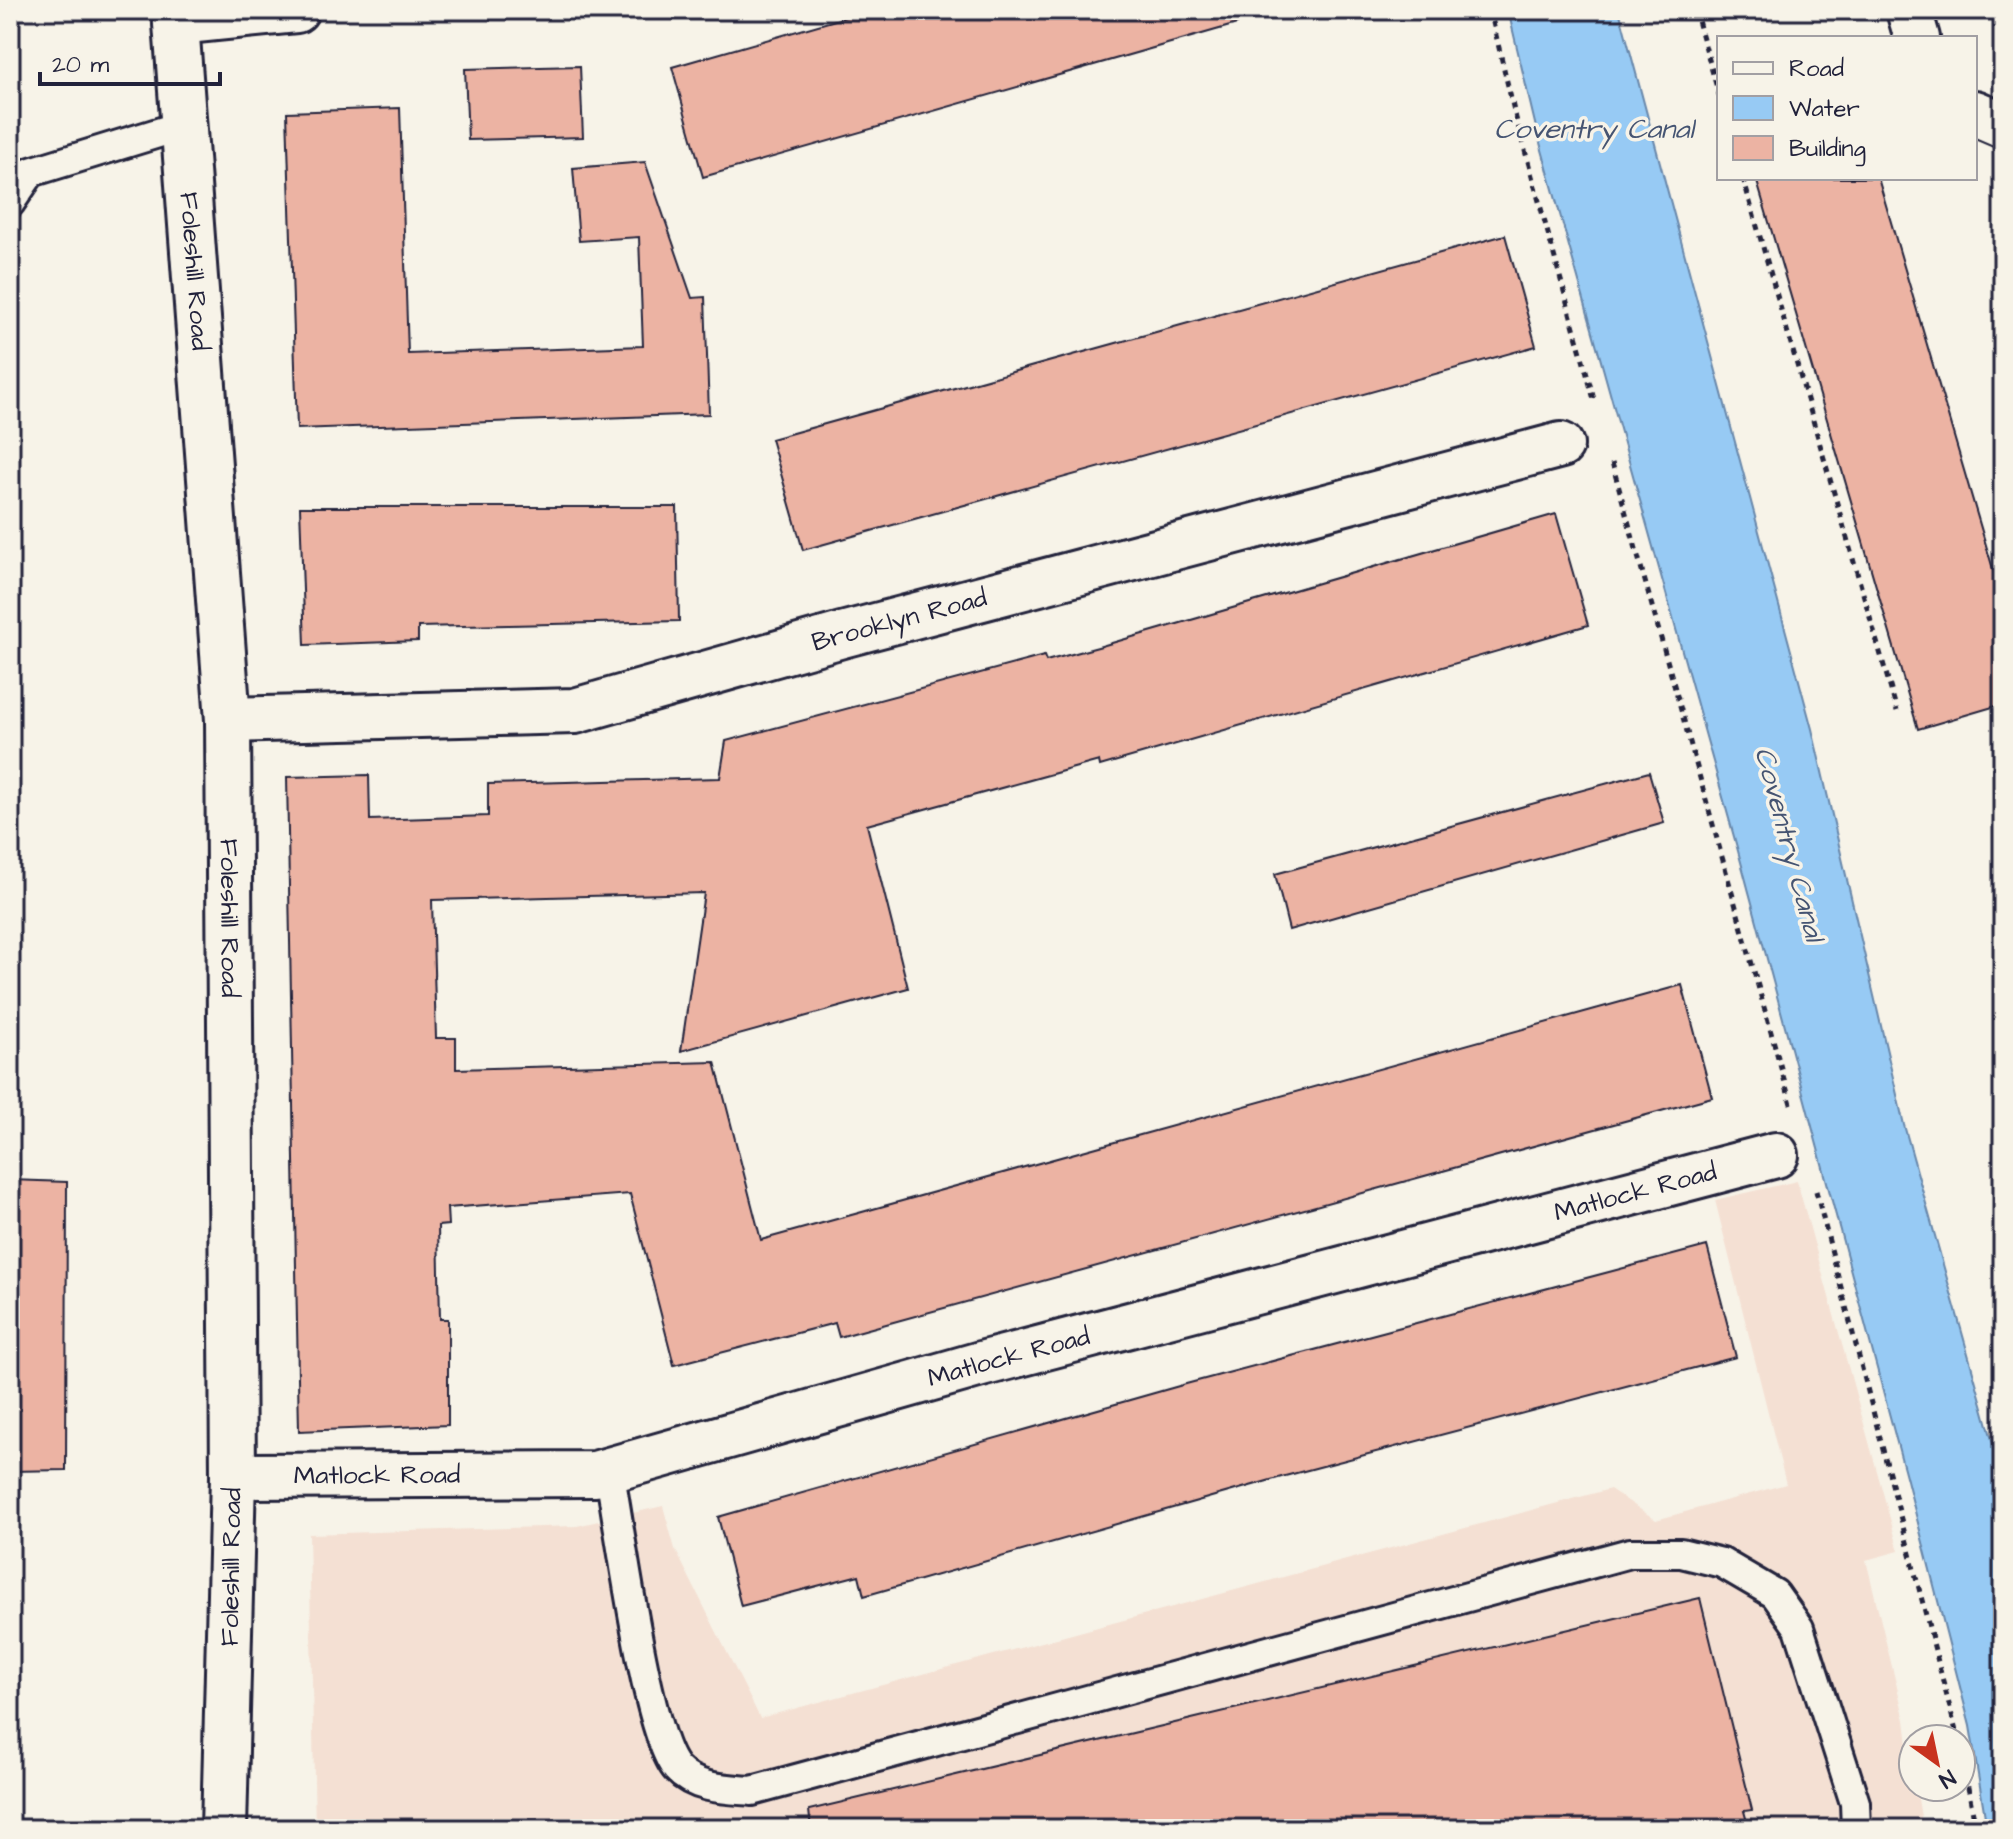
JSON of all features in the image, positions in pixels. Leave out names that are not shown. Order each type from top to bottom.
[{"type":"street","points":[[176,16],[296,10]]},
{"type":"street","points":[[1909,10],[1916,36]]},
{"type":"street","name":"Foleshill Road","points":[[176,16],[228,720],[233,1476],[224,1829]]},
{"type":"street","points":[[1977,114],[2003,125]]},
{"type":"street","name":"Brooklyn Road","points":[[228,720],[575,711],[842,635],[1561,445]]},
{"type":"street","name":"Matlock Road","points":[[233,1476],[595,1474],[981,1364],[1794,1149]]},
{"type":"lane","points":[[10,203],[31,172],[184,125]]},
{"type":"lane","points":[[609,1470],[657,1730],[677,1770],[711,1788],[752,1791],[1630,1553],[1681,1553],[1722,1563],[1775,1594],[1799,1628],[1855,1803],[1856,1829]]},
{"type":"path","points":[[1490,10],[1514,111],[1599,418]]},
{"type":"path","points":[[1695,10],[1717,88]]},
{"type":"path","points":[[1744,180],[1897,711]]},
{"type":"path","points":[[1608,449],[1794,1149],[1954,1723]]},
{"type":"path","points":[[1971,1803],[1976,1829]]},
{"type":"shaded area","points":[[1797,1181],[1899,1551],[1866,1560],[1905,1720],[1905,1723],[1897,1723],[1897,1803],[1919,1803],[1923,1829],[315,1829],[309,1534],[577,1526],[663,1506],[675,1549],[760,1718],[1610,1489],[1656,1520],[1786,1484],[1715,1200]]},
{"type":"water","name":"Coventry Canal","points":[[1508,10],[1619,10],[1812,729],[1904,1125],[2003,1479],[2003,1829],[1987,1829],[1977,1768],[1977,1723],[1969,1723],[1738,851],[1537,132]]},
{"type":"building","points":[[870,10],[1235,10],[1237,24],[703,177],[672,67]]},
{"type":"building","points":[[580,66],[583,137],[468,140],[465,69]]},
{"type":"building","points":[[400,108],[408,354],[643,346],[639,237],[579,241],[573,168],[645,162],[692,298],[705,297],[709,414],[297,429],[287,112]]},
{"type":"building","points":[[1757,180],[1879,180],[2003,603],[2003,704],[1918,729]]},
{"type":"building","points":[[1505,235],[1536,346],[803,550],[771,439]]},
{"type":"building","points":[[300,507],[677,507],[679,621],[418,627],[418,641],[305,645]]},
{"type":"building","points":[[1556,514],[1588,625],[1100,766],[1099,761],[867,825],[908,988],[681,1051],[704,893],[432,900],[436,1038],[456,1038],[456,1069],[715,1062],[761,1240],[1682,985],[1712,1097],[839,1337],[835,1323],[674,1365],[630,1194],[447,1208],[448,1225],[438,1226],[440,1319],[448,1319],[448,1425],[299,1431],[287,777],[369,775],[370,820],[488,816],[488,784],[720,778],[726,741],[1044,656],[1046,661],[1098,647]]},
{"type":"building","points":[[1649,772],[1664,823],[1289,930],[1275,874]]},
{"type":"building","points":[[10,1180],[67,1182],[66,1470],[10,1471]]},
{"type":"building","points":[[1707,1246],[1736,1357],[1285,1476],[864,1596],[859,1575],[741,1606],[718,1517],[1186,1384]]},
{"type":"building","points":[[1700,1598],[1752,1810],[1744,1811],[1749,1829],[811,1829],[809,1810]]}]
